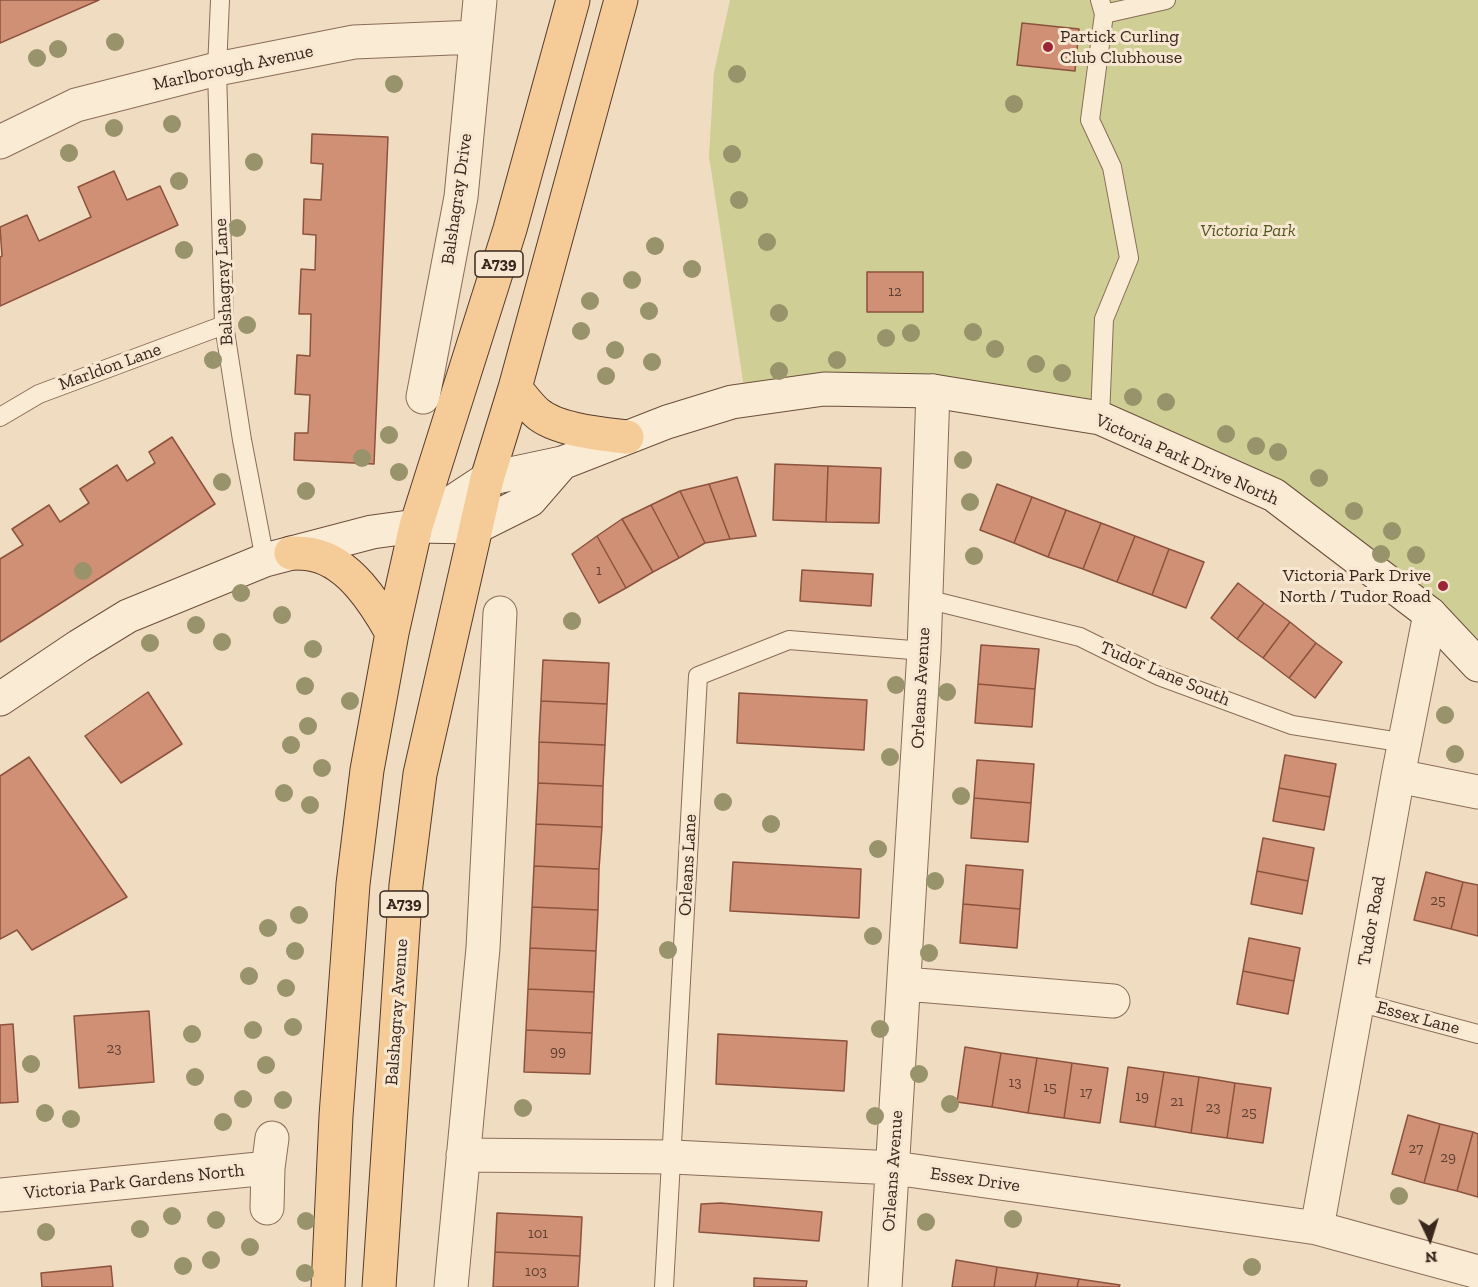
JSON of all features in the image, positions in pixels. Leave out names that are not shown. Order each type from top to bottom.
[{"type":"main road","name":"A739","points":[[328,1287],[336,1116],[354,884],[368,770],[392,633],[416,526],[510,229],[573,0]]},
{"type":"main road","name":"A739","points":[[476,527],[487,479],[515,388],[621,0]]},
{"type":"main road","points":[[515,388],[538,414],[561,425],[603,435],[627,437]]},
{"type":"main road","name":"Balshagray Avenue","points":[[379,1287],[394,1049],[410,852],[420,774],[476,527]]},
{"type":"main road","points":[[278,556],[316,555],[338,566],[359,585],[378,608],[392,633]]},
{"type":"street","name":"Balshagray Drive","points":[[423,397],[461,197],[480,0]]},
{"type":"street","name":"Marlborough Avenue","points":[[0,142],[76,105],[217,69],[354,42],[476,37]]},
{"type":"street","name":"Victoria Park Drive North","points":[[416,526],[487,479],[562,463],[667,422],[732,402],[824,390],[933,391],[1100,418],[1274,495],[1430,614],[1478,665]]},
{"type":"street","name":"Orleans Avenue","points":[[885,1287],[924,651],[933,391]]},
{"type":"street","name":"Victoria Park Drive North","points":[[416,526],[476,527],[530,500],[562,463]]},
{"type":"street","points":[[0,699],[128,616],[278,556],[372,532],[416,526]]},
{"type":"street","points":[[451,1287],[483,948],[500,613]]},
{"type":"street","name":"Tudor Road","points":[[1317,1228],[1398,776],[1430,614]]},
{"type":"street","points":[[1398,776],[1478,792]]},
{"type":"street","points":[[905,984],[1113,1001]]},
{"type":"street","name":"Victoria Park Gardens North","points":[[0,1195],[270,1153],[267,1208]]},
{"type":"street","name":"Essex Drive","points":[[463,1155],[673,1157],[894,1168],[1317,1228],[1478,1272]]},
{"type":"lane","name":"Balshagray Lane","points":[[220,0],[217,69],[224,325],[242,440],[278,556]]},
{"type":"lane","points":[[1100,418],[1104,319],[1129,258],[1112,167],[1090,120],[1102,7],[1166,0]]},
{"type":"lane","name":"Marldon Lane","points":[[0,417],[39,394],[224,325]]},
{"type":"lane","name":"Tudor Lane South","points":[[926,599],[1080,637],[1159,676],[1292,725],[1406,743]]},
{"type":"lane","name":"Orleans Lane","points":[[664,1287],[698,676],[789,640],[924,651]]},
{"type":"lane","name":"Essex Lane","points":[[1358,1002],[1478,1034]]},
{"type":"green space","name":"Victoria Park","points":[[730,0],[1478,0],[1478,665],[1274,495],[1100,418],[745,394],[709,156],[714,72]]},
{"type":"building","points":[[0,0],[99,0],[0,43]]},
{"type":"building","name":"Partick Curling Club Clubhouse","points":[[1022,23],[1079,29],[1075,71],[1017,65]]},
{"type":"building","points":[[312,134],[388,137],[374,464],[294,460],[295,433],[308,433],[310,395],[295,394],[297,355],[310,356],[311,314],[299,314],[301,269],[315,270],[316,235],[303,234],[304,199],[321,200],[323,164],[311,163]]},
{"type":"building","points":[[114,171],[127,200],[160,186],[178,225],[0,306],[0,257],[2,256],[0,227],[27,215],[39,241],[91,217],[78,187]]},
{"type":"building","points":[[867,272],[923,272],[923,312],[867,312]]},
{"type":"building","points":[[172,437],[215,504],[0,642],[0,559],[23,545],[12,529],[49,505],[60,522],[89,503],[80,489],[117,465],[127,481],[155,463],[149,452]]},
{"type":"building","points":[[775,464],[828,466],[826,522],[773,520]]},
{"type":"building","points":[[828,466],[881,468],[879,523],[826,522]]},
{"type":"building","points":[[737,477],[756,536],[730,539],[709,484]]},
{"type":"building","points":[[709,484],[730,539],[705,543],[680,491]]},
{"type":"building","points":[[997,484],[1032,497],[1014,543],[980,530]]},
{"type":"building","points":[[680,491],[705,543],[679,558],[651,505]]},
{"type":"building","points":[[1032,497],[1066,510],[1048,557],[1014,543]]},
{"type":"building","points":[[651,505],[679,558],[653,572],[622,519]]},
{"type":"building","points":[[1066,510],[1101,523],[1083,569],[1048,557]]},
{"type":"building","points":[[622,519],[653,572],[626,588],[597,536]]},
{"type":"building","points":[[1101,523],[1135,536],[1117,582],[1083,569]]},
{"type":"building","points":[[597,536],[626,588],[599,603],[572,554]]},
{"type":"building","points":[[1135,536],[1169,549],[1152,595],[1117,582]]},
{"type":"building","points":[[1169,549],[1204,562],[1186,608],[1152,595]]},
{"type":"building","points":[[802,570],[873,574],[871,606],[800,601]]},
{"type":"building","points":[[1238,583],[1264,603],[1237,639],[1211,618]]},
{"type":"building","points":[[1264,603],[1290,622],[1263,658],[1237,639]]},
{"type":"building","points":[[1290,622],[1316,643],[1289,678],[1263,658]]},
{"type":"building","points":[[1316,643],[1342,662],[1315,698],[1289,678]]},
{"type":"building","points":[[981,645],[1039,649],[1035,689],[978,684]]},
{"type":"building","points":[[543,660],[609,663],[607,704],[541,701]]},
{"type":"building","points":[[978,684],[1035,689],[1032,727],[975,723]]},
{"type":"building","points":[[148,692],[182,744],[121,783],[85,736]]},
{"type":"building","points":[[739,693],[867,700],[864,750],[737,743]]},
{"type":"building","points":[[541,701],[607,704],[605,745],[539,742]]},
{"type":"building","points":[[539,742],[605,745],[603,786],[538,783]]},
{"type":"building","points":[[1285,755],[1336,764],[1330,797],[1279,788]]},
{"type":"building","points":[[29,757],[127,897],[32,950],[17,930],[0,939],[0,776]]},
{"type":"building","points":[[977,760],[1034,764],[1031,803],[974,798]]},
{"type":"building","points":[[538,783],[603,786],[602,827],[536,824]]},
{"type":"building","points":[[1279,788],[1330,797],[1324,830],[1273,821]]},
{"type":"building","points":[[974,798],[1031,803],[1028,842],[971,838]]},
{"type":"building","points":[[536,824],[602,827],[599,869],[534,866]]},
{"type":"building","points":[[1263,838],[1314,848],[1308,881],[1257,871]]},
{"type":"building","points":[[733,862],[861,869],[859,918],[730,911]]},
{"type":"building","points":[[966,865],[1023,870],[1020,909],[963,904]]},
{"type":"building","points":[[534,866],[599,869],[598,910],[532,907]]},
{"type":"building","points":[[1257,871],[1308,881],[1302,914],[1251,904]]},
{"type":"building","points":[[1426,872],[1463,882],[1451,929],[1414,920]]},
{"type":"building","points":[[1463,882],[1478,885],[1478,936],[1451,929]]},
{"type":"building","points":[[963,904],[1020,909],[1017,948],[960,943]]},
{"type":"building","points":[[532,907],[598,910],[596,951],[530,948]]},
{"type":"building","points":[[1249,938],[1300,948],[1294,981],[1243,971]]},
{"type":"building","points":[[530,948],[596,951],[594,992],[528,989]]},
{"type":"building","points":[[1243,971],[1294,981],[1288,1014],[1237,1004]]},
{"type":"building","points":[[528,989],[594,992],[592,1033],[526,1030]]},
{"type":"building","points":[[149,1011],[154,1082],[79,1088],[74,1016]]},
{"type":"building","points":[[13,1024],[18,1102],[0,1103],[0,1025]]},
{"type":"building","points":[[526,1030],[592,1033],[590,1074],[524,1072]]},
{"type":"building","points":[[718,1034],[847,1041],[844,1091],[716,1084]]},
{"type":"building","points":[[965,1047],[1001,1053],[992,1107],[957,1102]]},
{"type":"building","points":[[1001,1053],[1037,1058],[1028,1113],[992,1107]]},
{"type":"building","points":[[1037,1058],[1072,1063],[1064,1118],[1028,1113]]},
{"type":"building","points":[[1072,1063],[1108,1068],[1100,1123],[1064,1118]]},
{"type":"building","points":[[1128,1067],[1164,1072],[1155,1127],[1120,1122]]},
{"type":"building","points":[[1164,1072],[1199,1077],[1191,1133],[1155,1127]]},
{"type":"building","points":[[1199,1077],[1235,1083],[1227,1138],[1191,1133]]},
{"type":"building","points":[[1235,1083],[1271,1088],[1263,1143],[1227,1138]]},
{"type":"building","points":[[1408,1115],[1440,1124],[1424,1183],[1392,1174]]},
{"type":"building","points":[[1440,1124],[1473,1132],[1457,1191],[1424,1183]]},
{"type":"building","points":[[1473,1132],[1478,1134],[1478,1197],[1457,1191]]},
{"type":"building","points":[[721,1203],[822,1212],[819,1241],[699,1232],[701,1204]]},
{"type":"building","points":[[497,1213],[582,1217],[580,1256],[495,1252]]},
{"type":"building","points":[[495,1252],[580,1256],[578,1287],[493,1287]]},
{"type":"building","points":[[956,1260],[997,1267],[994,1287],[952,1287]]},
{"type":"building","points":[[111,1266],[113,1287],[42,1287],[41,1273]]},
{"type":"building","points":[[997,1267],[1038,1273],[1035,1287],[994,1287]]},
{"type":"building","points":[[1038,1273],[1079,1279],[1077,1287],[1035,1287]]},
{"type":"building","points":[[754,1278],[807,1281],[806,1287],[754,1287]]},
{"type":"building","points":[[1079,1279],[1120,1285],[1119,1287],[1077,1287]]},
{"type":"place","name":"Partick Curling Club Clubhouse","points":[[1048,47]]},
{"type":"place","name":"Victoria Park Drive North / Tudor Road","points":[[1443,586]]}]
